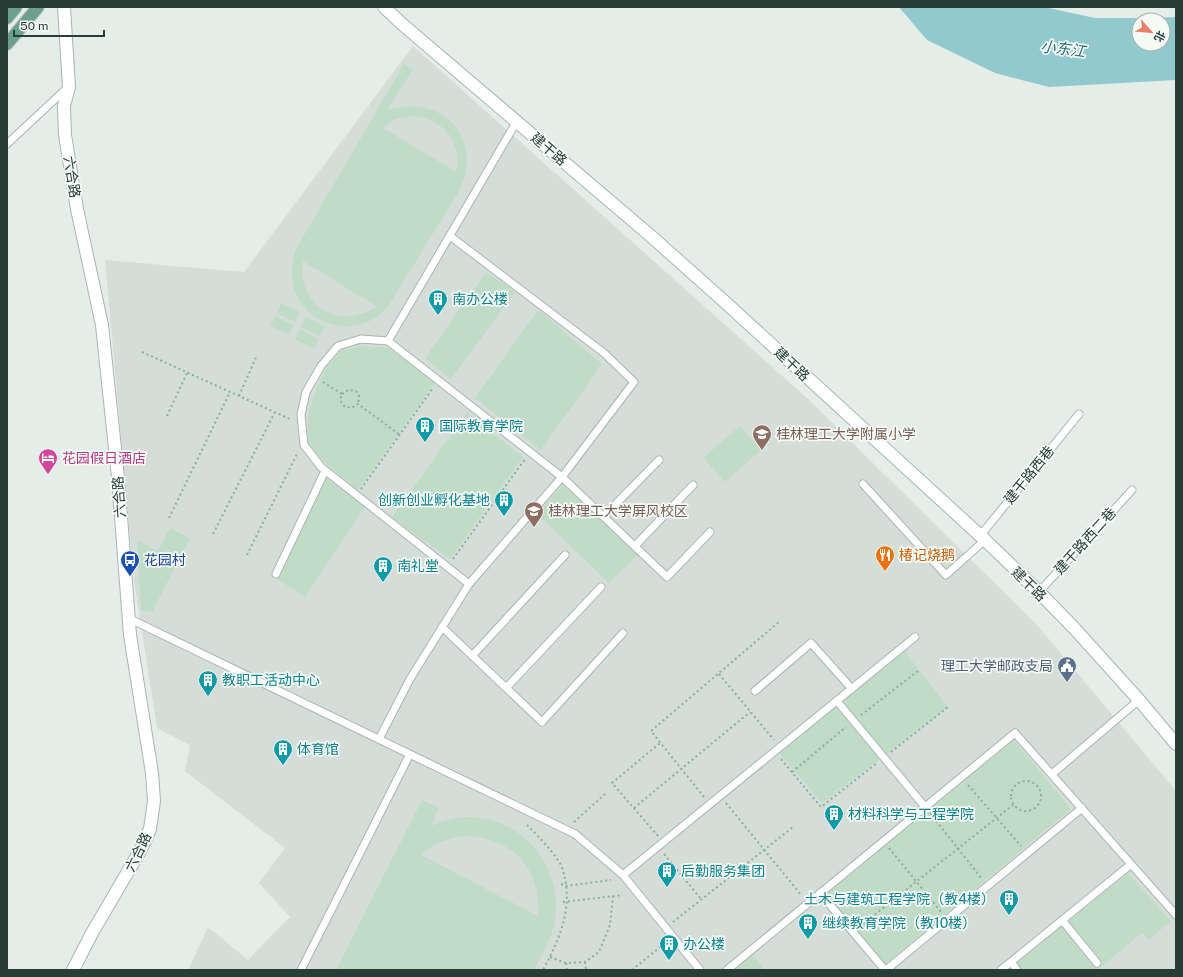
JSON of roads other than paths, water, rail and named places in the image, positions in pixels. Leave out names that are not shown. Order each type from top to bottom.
[{"type":"main road","points":[[7,18],[16,7]]},
{"type":"main road","points":[[7,44],[38,7]]},
{"type":"main road","name":"六合路","points":[[64,7],[69,87],[64,106],[65,135],[77,209],[102,325],[118,477],[128,618],[152,773],[154,801],[150,829],[140,851],[92,933],[73,970]]},
{"type":"main road","name":"建干路","points":[[384,7],[726,303],[982,538],[1039,592],[1139,700],[1176,744]]},
{"type":"lane","points":[[7,144],[69,87]]},
{"type":"lane","points":[[388,341],[517,121]]},
{"type":"lane","points":[[379,739],[410,679],[470,584],[562,477],[634,382],[604,353],[450,236]]},
{"type":"lane","points":[[470,584],[325,471],[304,446],[301,416],[306,392],[321,366],[338,346],[361,339],[388,341],[562,477],[667,577],[710,532]]},
{"type":"lane","name":"建干路西巷","points":[[863,484],[946,575],[982,538],[1079,414]]},
{"type":"lane","points":[[604,516],[659,460]]},
{"type":"lane","points":[[276,574],[325,471]]},
{"type":"lane","points":[[635,546],[693,485]]},
{"type":"lane","name":"建干路西二巷","points":[[1039,592],[1132,490]]},
{"type":"lane","points":[[472,656],[565,555]]},
{"type":"lane","points":[[506,688],[601,587]]},
{"type":"lane","points":[[128,618],[575,834],[623,875],[700,970]]},
{"type":"lane","points":[[442,627],[542,722],[623,633]]},
{"type":"lane","points":[[623,875],[915,637]]},
{"type":"lane","points":[[755,691],[811,643],[852,689]]},
{"type":"lane","points":[[1052,774],[1139,700]]},
{"type":"lane","points":[[837,701],[925,807]]},
{"type":"lane","points":[[727,970],[1015,733],[1082,808],[1130,865],[1176,915]]},
{"type":"lane","points":[[300,970],[410,754]]},
{"type":"lane","points":[[820,893],[886,970],[1082,808]]},
{"type":"lane","points":[[1001,970],[1130,865]]},
{"type":"lane","points":[[1062,920],[1097,963]]},
{"type":"lane","points":[[1011,962],[1017,970]]},
{"type":"water","name":"小东江","points":[[899,7],[1044,7],[1095,18],[1131,18],[1131,52],[1171,52],[1171,17],[1176,17],[1176,80],[1049,87],[995,73],[927,40]]},
{"type":"place","name":"南办公楼","points":[[438,316]]},
{"type":"place","name":"国际教育学院","points":[[425,443]]},
{"type":"place","name":"桂林理工大学附属小学","points":[[762,451]]},
{"type":"place","name":"花园假日酒店","points":[[48,475]]},
{"type":"place","name":"创新创业孵化基地","points":[[504,517]]},
{"type":"place","name":"桂林理工大学屏风校区","points":[[534,528]]},
{"type":"place","name":"椿记烧鹅","points":[[885,572]]},
{"type":"place","name":"花园村","points":[[130,577]]},
{"type":"place","name":"南礼堂","points":[[383,583]]},
{"type":"place","name":"理工大学邮政支局","points":[[1067,683]]},
{"type":"place","name":"教职工活动中心","points":[[208,697]]},
{"type":"place","name":"体育馆","points":[[283,766]]},
{"type":"place","name":"材料科学与工程学院","points":[[834,831]]},
{"type":"place","name":"后勤服务集团","points":[[667,888]]},
{"type":"place","name":"土木与建筑工程学院（教4楼）","points":[[1009,916]]},
{"type":"place","name":"继续教育学院（教10楼）","points":[[808,940]]},
{"type":"place","name":"办公楼","points":[[669,961]]}]
